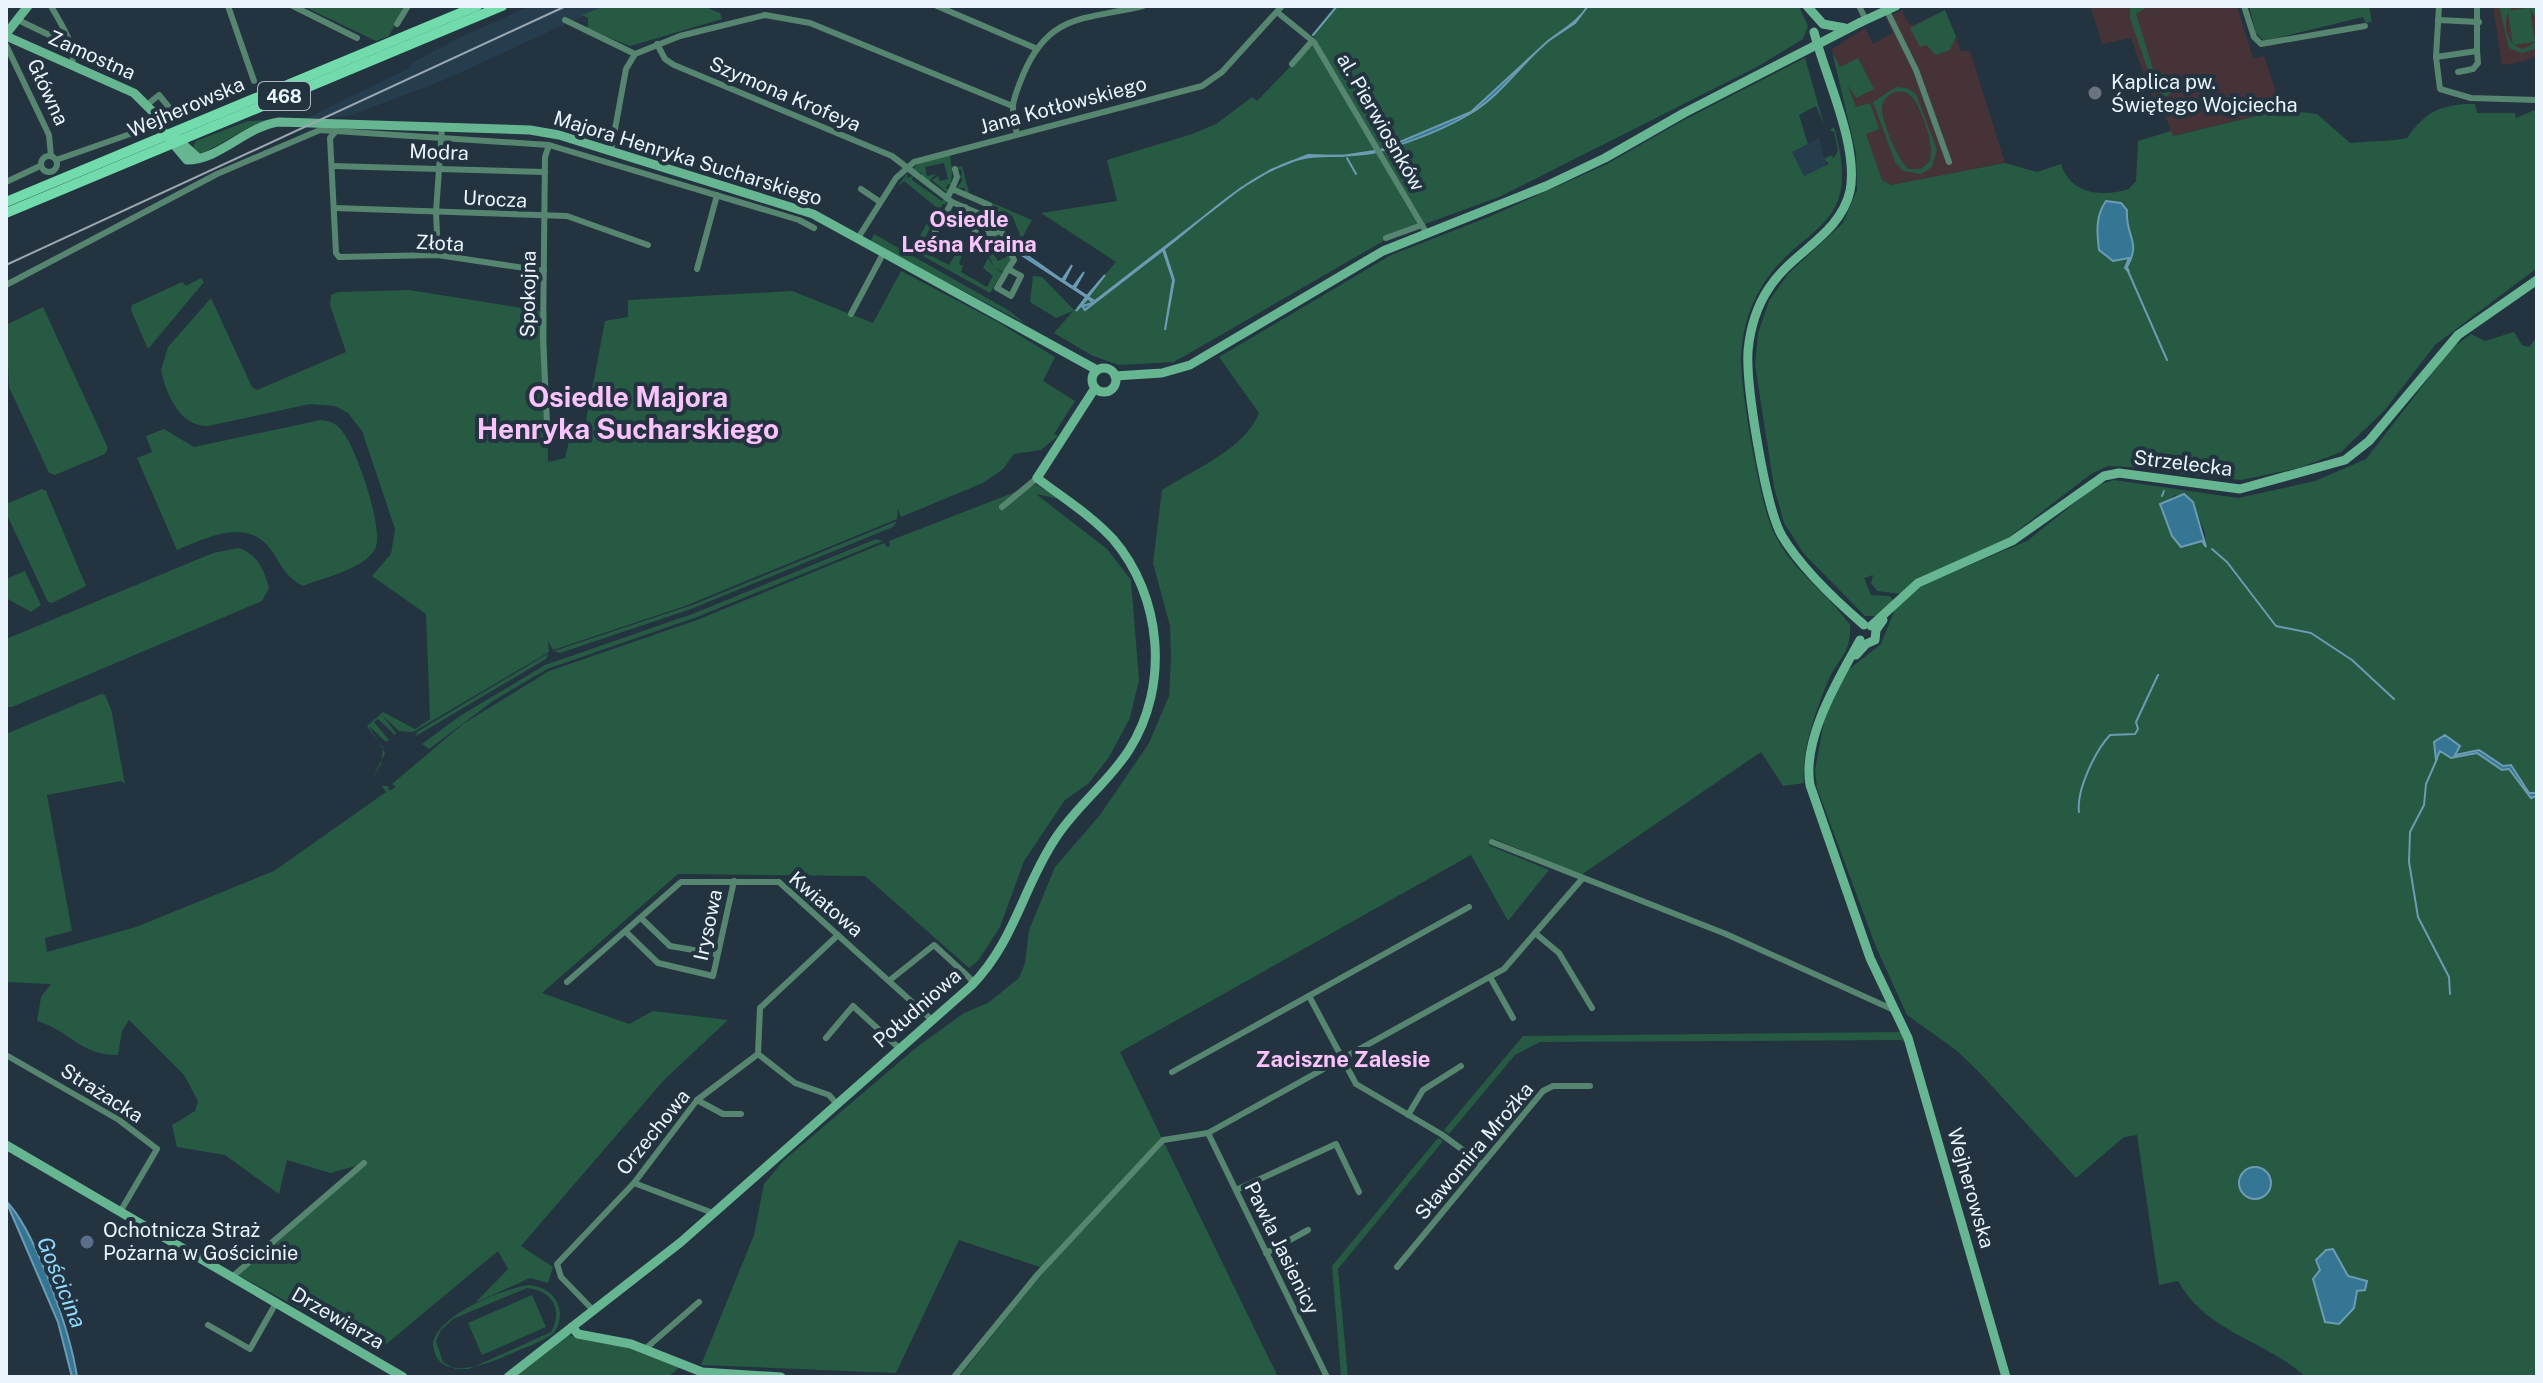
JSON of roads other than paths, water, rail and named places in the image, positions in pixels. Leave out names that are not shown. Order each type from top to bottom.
[{"type":"main road","name":"468","points":[[386,49],[477,6]]},
{"type":"main road","name":"468","points":[[386,49],[502,6]]},
{"type":"main road","name":"Wejherowska","points":[[6,213],[386,49]]},
{"type":"main road","name":"Wejherowska","points":[[6,202],[177,139],[386,49]]},
{"type":"street","points":[[6,35],[28,6]]},
{"type":"street","points":[[51,6],[70,45],[74,57],[72,65]]},
{"type":"street","points":[[228,6],[254,81]]},
{"type":"street","points":[[293,6],[357,38]]},
{"type":"street","points":[[397,24],[408,6]]},
{"type":"street","points":[[937,6],[1035,48]]},
{"type":"street","points":[[1017,134],[1010,105],[1035,48],[1047,34],[1062,25],[1143,6]]},
{"type":"street","points":[[1807,6],[1823,33],[1825,63],[1850,158],[1848,197],[1836,222],[1792,261],[1768,290],[1751,333],[1748,364],[1776,523],[1790,548],[1866,632]]},
{"type":"street","points":[[1859,6],[1864,21]]},
{"type":"street","points":[[2244,6],[2254,37],[2260,44],[2365,26]]},
{"type":"street","points":[[2439,6],[2437,83],[2444,93],[2496,100],[2537,100]]},
{"type":"street","points":[[2458,72],[2473,69],[2478,63],[2477,6]]},
{"type":"street","points":[[1785,62],[1823,33],[1864,21],[1891,8],[1949,162]]},
{"type":"street","name":"al. Pierwiosnków","points":[[1279,9],[1310,40],[1423,227]]},
{"type":"street","name":"Jana Kotłowskiego","points":[[907,167],[923,159],[1202,86],[1222,72],[1279,9]]},
{"type":"street","points":[[611,151],[623,78],[635,54],[657,44],[744,19],[780,15],[810,23],[1010,105]]},
{"type":"street","points":[[16,19],[70,45]]},
{"type":"street","points":[[565,20],[635,54]]},
{"type":"street","points":[[2438,20],[2479,22]]},
{"type":"street","points":[[1386,238],[1558,181],[1800,54],[1823,33]]},
{"type":"street","name":"Zamostna","points":[[6,35],[134,93],[148,104],[177,139]]},
{"type":"street","points":[[1292,64],[1310,40]]},
{"type":"street","name":"Szymona Krofeya","points":[[657,44],[668,62],[874,148],[907,167],[949,200],[965,207]]},
{"type":"street","name":"Główna","points":[[6,45],[49,135],[53,158]]},
{"type":"street","points":[[2436,57],[2477,51]]},
{"type":"street","points":[[1800,54],[1815,55],[1825,63]]},
{"type":"street","points":[[148,104],[159,95],[172,111],[182,113],[242,90]]},
{"type":"street","name":"Majora Henryka Sucharskiego","points":[[177,139],[184,158],[200,158],[261,125],[299,122],[438,140],[549,145],[717,195],[814,228]]},
{"type":"street","points":[[334,208],[330,138],[337,127]]},
{"type":"street","points":[[6,285],[217,174],[310,133],[337,127]]},
{"type":"street","name":"Majora Henryka Sucharskiego","points":[[337,127],[537,131],[805,211],[884,252],[1095,372],[1107,368],[1115,379]]},
{"type":"street","points":[[438,255],[438,140],[442,127]]},
{"type":"street","name":"Wejherowska","points":[[6,182],[40,166],[43,158],[53,158],[133,133]]},
{"type":"street","name":"Spokojna","points":[[548,444],[543,339],[545,172],[549,145]]},
{"type":"street","name":"Wejherowska","points":[[40,166],[44,171],[53,172],[53,158]]},
{"type":"street","name":"Modra","points":[[332,166],[545,172]]},
{"type":"street","points":[[858,238],[907,167]]},
{"type":"street","points":[[935,232],[957,177],[955,169]]},
{"type":"street","points":[[861,189],[880,202]]},
{"type":"street","points":[[952,189],[989,205],[1014,260],[1008,269]]},
{"type":"street","name":"Majora Henryka Sucharskiego","points":[[697,269],[717,195]]},
{"type":"street","points":[[965,207],[979,240],[1001,230]]},
{"type":"street","points":[[965,207],[982,215],[990,235]]},
{"type":"street","name":"Urocza","points":[[334,208],[567,216],[648,245]]},
{"type":"street","name":"Złota","points":[[334,208],[336,253],[347,259],[438,255],[544,271]]},
{"type":"street","points":[[1097,389],[1110,390],[1115,379],[1178,369],[1200,360],[1423,227]]},
{"type":"street","points":[[981,238],[987,252]]},
{"type":"street","points":[[851,314],[884,252]]},
{"type":"street","name":"Strzelecka","points":[[1898,1010],[1866,947],[1809,780],[1825,705],[1866,632],[1918,583],[2012,541],[2104,476],[2119,473],[2240,489],[2345,460],[2369,441],[2458,335],[2537,280]]},
{"type":"street","points":[[1002,507],[1037,478],[1097,389],[1095,372]]},
{"type":"street","name":"Południowa","points":[[508,1377],[713,1213],[974,982],[1009,936],[1056,837],[1121,761],[1145,714],[1155,672],[1153,626],[1140,584],[1122,551],[1092,518],[1037,478]]},
{"type":"street","points":[[1492,842],[1726,934],[1855,995],[1898,1010]]},
{"type":"street","points":[[954,1377],[1038,1274],[1163,1140],[1208,1133],[1504,969],[1582,879]]},
{"type":"street","name":"Irysowa","points":[[626,932],[650,959],[713,976],[734,881]]},
{"type":"street","name":"Kwiatowa","points":[[567,982],[681,882],[779,882],[932,1020]]},
{"type":"street","points":[[1172,1072],[1469,907]]},
{"type":"street","points":[[641,918],[670,946],[717,954]]},
{"type":"street","points":[[1535,933],[1559,953],[1592,1008]]},
{"type":"street","points":[[836,1103],[829,1095],[795,1083],[758,1054],[760,1008],[838,935]]},
{"type":"street","points":[[890,980],[934,945],[974,982]]},
{"type":"street","points":[[1490,977],[1513,1018]]},
{"type":"street","points":[[1309,996],[1356,1084],[1482,1164]]},
{"type":"street","points":[[826,1038],[853,1006],[899,1048]]},
{"type":"street","name":"Wejherowska","points":[[1898,1010],[2006,1377]]},
{"type":"street","name":"Orzechowa","points":[[593,1310],[561,1277],[557,1264],[634,1183],[697,1100],[758,1054]]},
{"type":"street","name":"Strażacka","points":[[6,1055],[119,1120],[157,1149],[120,1212]]},
{"type":"street","points":[[1408,1115],[1423,1090],[1461,1066]]},
{"type":"street","name":"Sławomira Mrożka","points":[[1397,1267],[1543,1091],[1553,1086],[1590,1086]]},
{"type":"street","points":[[697,1100],[723,1114],[741,1114]]},
{"type":"street","name":"Pawła Jasienicy","points":[[1208,1133],[1327,1377]]},
{"type":"street","points":[[1236,1190],[1336,1144],[1359,1192]]},
{"type":"street","name":"Drzewiarza","points":[[6,1145],[403,1377]]},
{"type":"street","points":[[232,1277],[364,1163]]},
{"type":"street","points":[[634,1183],[713,1213]]},
{"type":"street","points":[[1266,1253],[1308,1230]]},
{"type":"street","points":[[645,1349],[699,1302]]},
{"type":"street","points":[[208,1325],[250,1349],[276,1303]]},
{"type":"street","points":[[572,1327],[578,1334],[645,1349],[706,1373],[781,1377]]},
{"type":"water","points":[[1537,51],[1482,106],[1461,119],[1391,147],[1369,154],[1345,156],[1381,150],[1471,112]]},
{"type":"water","points":[[1308,155],[1334,156],[1312,157],[1293,161]]},
{"type":"water","points":[[2106,201],[2121,203],[2127,210],[2133,245],[2127,267],[2129,272],[2125,268],[2129,258],[2113,261],[2099,250],[2098,219]]},
{"type":"water","points":[[1201,219],[1164,249],[1174,280],[1165,330],[1173,280],[1163,250],[1085,310],[1082,306],[1093,303],[1088,298],[1076,311],[1086,297],[1020,254],[1025,254],[1062,280],[1072,265],[1064,281],[1073,287],[1084,272],[1075,288],[1087,296],[1105,275],[1088,297],[1095,301]]},
{"type":"water","points":[[2184,494],[2193,502],[2206,547],[2202,541],[2181,547],[2172,536],[2160,504]]},
{"type":"water","points":[[2445,735],[2460,746],[2455,755],[2479,750],[2503,766],[2511,765],[2529,793],[2537,793],[2537,796],[2531,798],[2509,769],[2502,770],[2477,753],[2451,758],[2440,751],[2436,760],[2434,742]]},
{"type":"water","points":[[2255,1167],[2266,1172],[2271,1183],[2266,1194],[2255,1199],[2244,1194],[2239,1183],[2244,1172]]},
{"type":"water","points":[[6,1201],[29,1235],[40,1259],[68,1336],[77,1377],[72,1377],[58,1322]]},
{"type":"water","points":[[2333,1249],[2348,1276],[2367,1281],[2365,1290],[2357,1291],[2354,1308],[2339,1324],[2325,1322],[2313,1279],[2320,1270],[2316,1260],[2326,1250]]},
{"type":"waterway","points":[[1313,35],[1337,6]]},
{"type":"waterway","points":[[1347,158],[1356,174]]},
{"type":"waterway","points":[[2128,271],[2167,360]]},
{"type":"waterway","points":[[2162,496],[2164,491]]},
{"type":"waterway","points":[[2212,549],[2227,562],[2276,626],[2311,633],[2352,660],[2394,699]]},
{"type":"waterway","points":[[2079,812],[2080,793],[2098,751],[2110,735],[2135,734],[2138,729],[2136,722],[2158,675]]},
{"type":"waterway","points":[[2437,759],[2426,784],[2424,805],[2410,832],[2409,862],[2418,917],[2449,977],[2450,994]]},
{"type":"railway","points":[[6,265],[566,6]]},
{"type":"place","name":"Kaplica pw. Świętego Wojciecha","points":[[2095,93]]},
{"type":"place","name":"Ochotnicza Straż Pożarna w Gościcinie","points":[[87,1242]]},
{"type":"district","name":"Osiedle Leśna Kraina","points":[[969,232]]},
{"type":"district","name":"Osiedle Majora Henryka Sucharskiego","points":[[628,412]]},
{"type":"district","name":"Zaciszne Zalesie","points":[[1343,1059]]},
{"type":"water label","name":"Gościcina","points":[[62,1282]]}]
